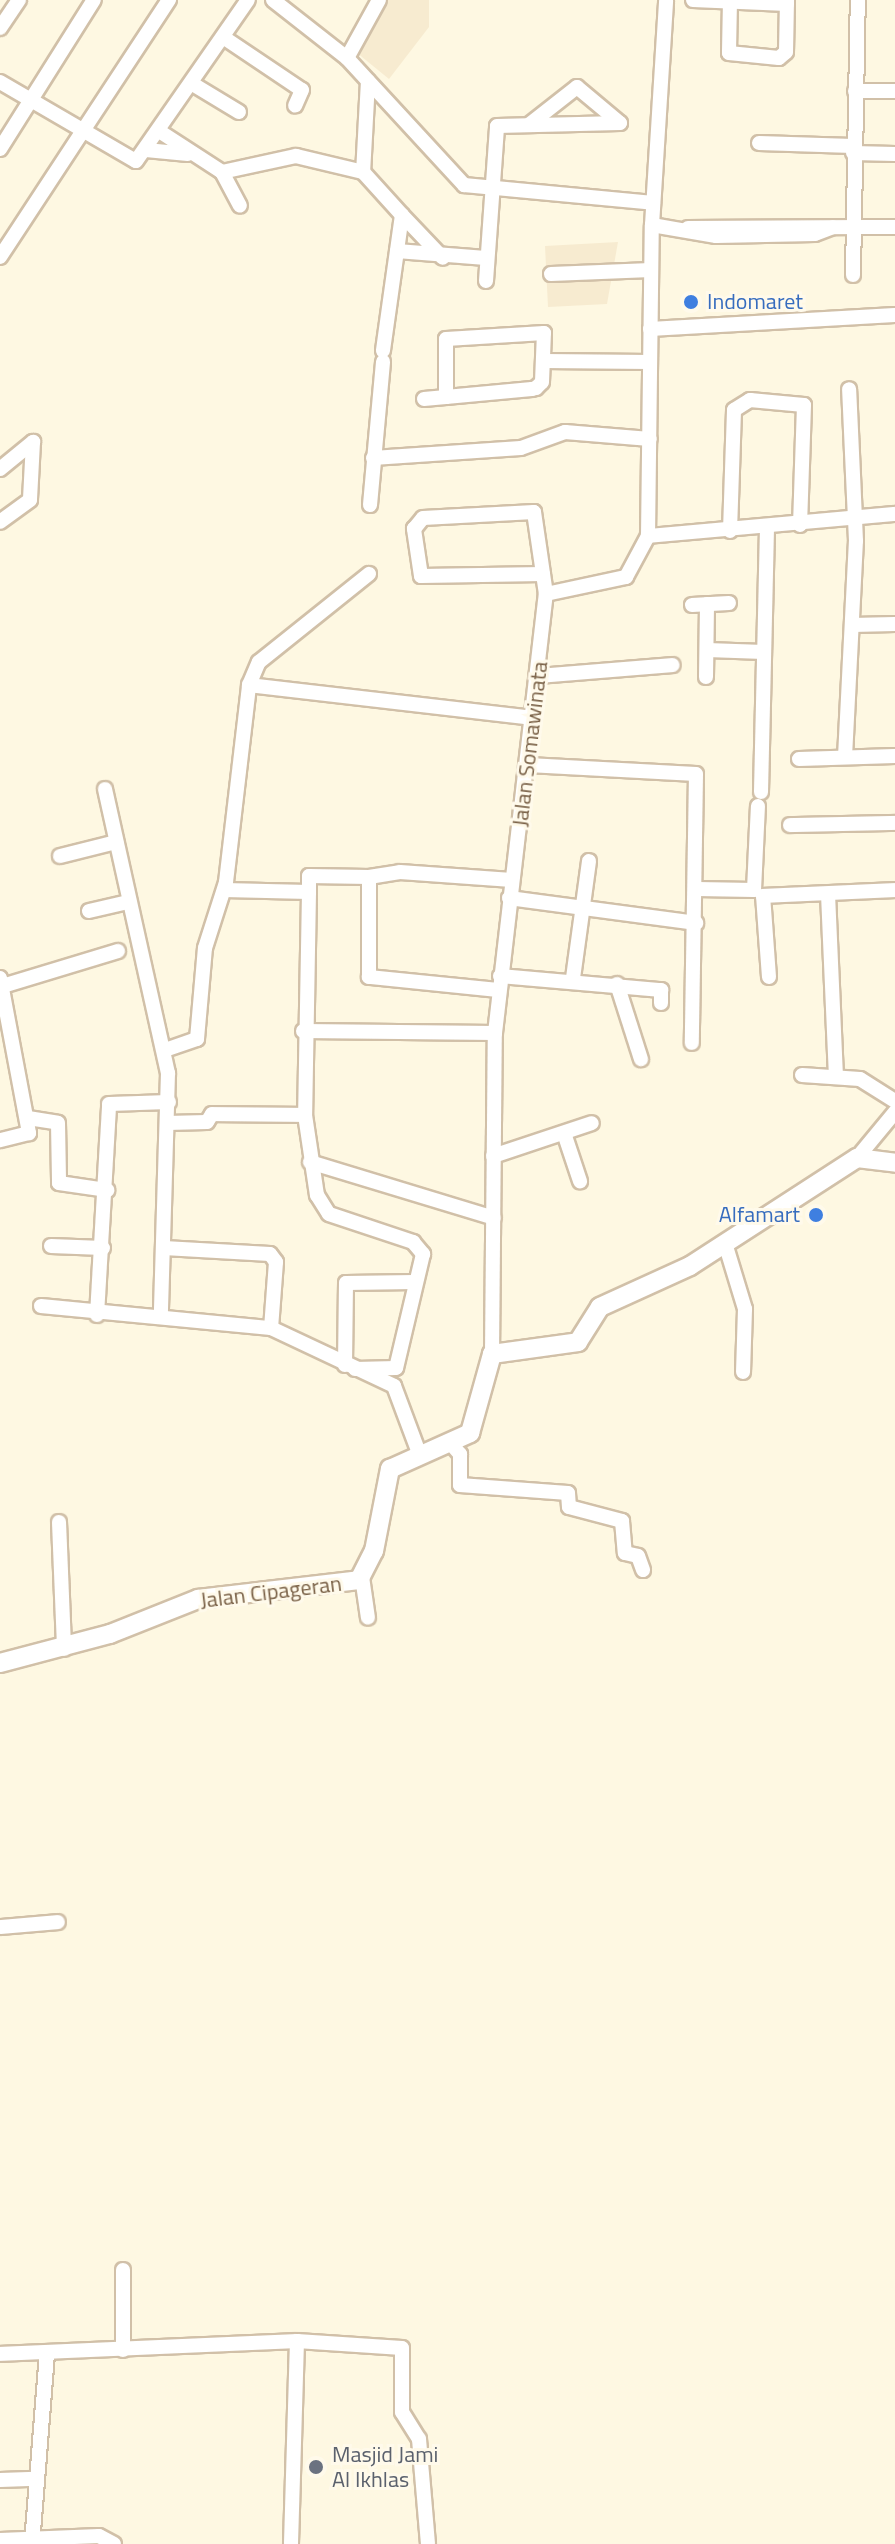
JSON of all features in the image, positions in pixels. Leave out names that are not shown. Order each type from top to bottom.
[{"type":"street","points":[[1,24],[19,0]]},
{"type":"street","points":[[0,149],[94,0]]},
{"type":"street","points":[[0,257],[169,0]]},
{"type":"street","points":[[0,82],[136,161],[248,0]]},
{"type":"street","points":[[273,0],[347,58],[464,185],[492,191],[653,203]]},
{"type":"street","points":[[347,58],[379,0]]},
{"type":"street","points":[[546,594],[626,577],[648,536],[652,225],[666,0]]},
{"type":"street","points":[[693,0],[787,2],[784,57],[735,58],[728,48],[730,1]]},
{"type":"street","points":[[853,275],[858,0]]},
{"type":"street","points":[[223,37],[302,90],[295,106]]},
{"type":"street","points":[[363,172],[368,81]]},
{"type":"street","points":[[191,83],[239,112]]},
{"type":"street","points":[[486,281],[497,126],[620,123],[577,87],[558,95],[530,124]]},
{"type":"street","points":[[855,91],[895,91]]},
{"type":"street","points":[[159,131],[222,172],[240,206]]},
{"type":"street","points":[[759,143],[895,154]]},
{"type":"street","points":[[146,150],[193,154]]},
{"type":"street","points":[[222,172],[296,156],[363,172],[443,258]]},
{"type":"street","points":[[370,505],[383,357],[402,215]]},
{"type":"street","points":[[652,225],[688,228],[895,227]]},
{"type":"street","points":[[397,251],[443,258],[486,258]]},
{"type":"street","points":[[551,274],[651,270]]},
{"type":"street","points":[[650,329],[895,315]]},
{"type":"street","points":[[424,399],[446,397],[532,389],[542,382],[542,331],[449,337],[446,397]]},
{"type":"street","points":[[544,361],[650,362]]},
{"type":"street","points":[[845,757],[855,517],[849,389]]},
{"type":"street","points":[[730,531],[734,410],[750,400],[804,405],[800,525]]},
{"type":"street","points":[[373,458],[521,448],[565,432],[650,439]]},
{"type":"street","points":[[0,469],[33,442],[30,500],[0,522]]},
{"type":"street","name":"Jalan Somawinata","points":[[492,1354],[495,1033],[509,898],[539,676],[546,594],[534,512],[423,518],[414,529],[421,576],[543,574]]},
{"type":"street","points":[[648,536],[767,529],[895,514]]},
{"type":"street","points":[[697,889],[754,890],[767,529]]},
{"type":"street","points":[[165,1050],[197,1039],[205,948],[224,890],[249,685],[259,662],[369,574]]},
{"type":"street","points":[[706,677],[707,650],[700,604],[729,603]]},
{"type":"street","points":[[852,625],[895,624]]},
{"type":"street","points":[[707,650],[764,652]]},
{"type":"street","points":[[539,676],[673,665]]},
{"type":"street","points":[[249,685],[533,718]]},
{"type":"street","points":[[799,759],[895,756]]},
{"type":"street","points":[[528,765],[696,774],[697,889],[692,1043]]},
{"type":"street","points":[[105,789],[128,902],[165,1050],[169,1102],[161,1315]]},
{"type":"street","points":[[790,825],[895,823]]},
{"type":"street","points":[[60,856],[116,842]]},
{"type":"street","points":[[573,978],[589,861]]},
{"type":"street","points":[[350,1367],[396,1368],[421,1246],[329,1214],[310,1162],[305,1115],[303,1031],[309,876],[369,877],[400,872],[512,880]]},
{"type":"street","points":[[369,877],[369,977],[499,983],[573,978],[661,990],[661,1003]]},
{"type":"street","points":[[224,890],[309,892]]},
{"type":"street","points":[[769,977],[763,896],[895,890]]},
{"type":"street","points":[[828,894],[836,1076]]},
{"type":"street","points":[[509,898],[696,923]]},
{"type":"street","points":[[89,911],[128,902]]},
{"type":"street","points":[[0,1140],[27,1137],[28,1118],[3,981],[118,951]]},
{"type":"street","points":[[617,984],[641,1059]]},
{"type":"street","points":[[303,1031],[495,1033]]},
{"type":"street","points":[[802,1075],[860,1079],[895,1101]]},
{"type":"street","points":[[97,1315],[107,1190],[109,1104],[169,1102]]},
{"type":"street","points":[[643,1570],[638,1556],[625,1553],[622,1521],[569,1507],[568,1493],[460,1485],[460,1454],[453,1446],[474,1425],[492,1354],[578,1342],[600,1307],[725,1243],[857,1158],[895,1112]]},
{"type":"street","points":[[167,1123],[207,1122],[212,1114],[305,1115]]},
{"type":"street","points":[[28,1118],[58,1123],[59,1183],[107,1190]]},
{"type":"street","points":[[493,1156],[592,1123]]},
{"type":"street","points":[[564,1133],[580,1181]]},
{"type":"street","points":[[857,1158],[887,1161]]},
{"type":"street","points":[[310,1162],[494,1218]]},
{"type":"street","points":[[725,1243],[745,1309],[743,1372]]},
{"type":"street","points":[[51,1246],[103,1248]]},
{"type":"street","points":[[164,1248],[270,1254],[276,1262],[271,1328]]},
{"type":"street","points":[[350,1367],[346,1283],[415,1282]]},
{"type":"street","points":[[41,1306],[97,1315],[161,1315],[271,1328],[401,1394],[419,1453]]},
{"type":"street","name":"Jalan Cipageran","points":[[0,1663],[64,1649],[180,1603],[362,1577],[390,1469],[419,1453],[453,1446]]},
{"type":"street","points":[[59,1522],[64,1649]]},
{"type":"street","points":[[362,1577],[368,1618]]},
{"type":"street","points":[[0,1927],[58,1922]]},
{"type":"street","points":[[123,2270],[123,2350]]},
{"type":"street","points":[[291,2544],[297,2341]]},
{"type":"street","points":[[0,2354],[47,2355],[297,2341],[400,2345],[402,2412],[419,2439],[428,2544]]},
{"type":"street","points":[[32,2542],[47,2355]]},
{"type":"street","points":[[0,2480],[36,2479]]},
{"type":"street","points":[[0,2540],[32,2542],[99,2536],[114,2544]]},
{"type":"shaded area","points":[[375,0],[429,0],[429,27],[389,79],[351,48]]},
{"type":"shaded area","points":[[618,242],[607,304],[548,307],[545,246]]},
{"type":"place","name":"Indomaret","points":[[691,302]]},
{"type":"place","name":"Alfamart","points":[[816,1215]]},
{"type":"place","name":"Masjid Jami Al Ikhlas","points":[[316,2467]]}]
